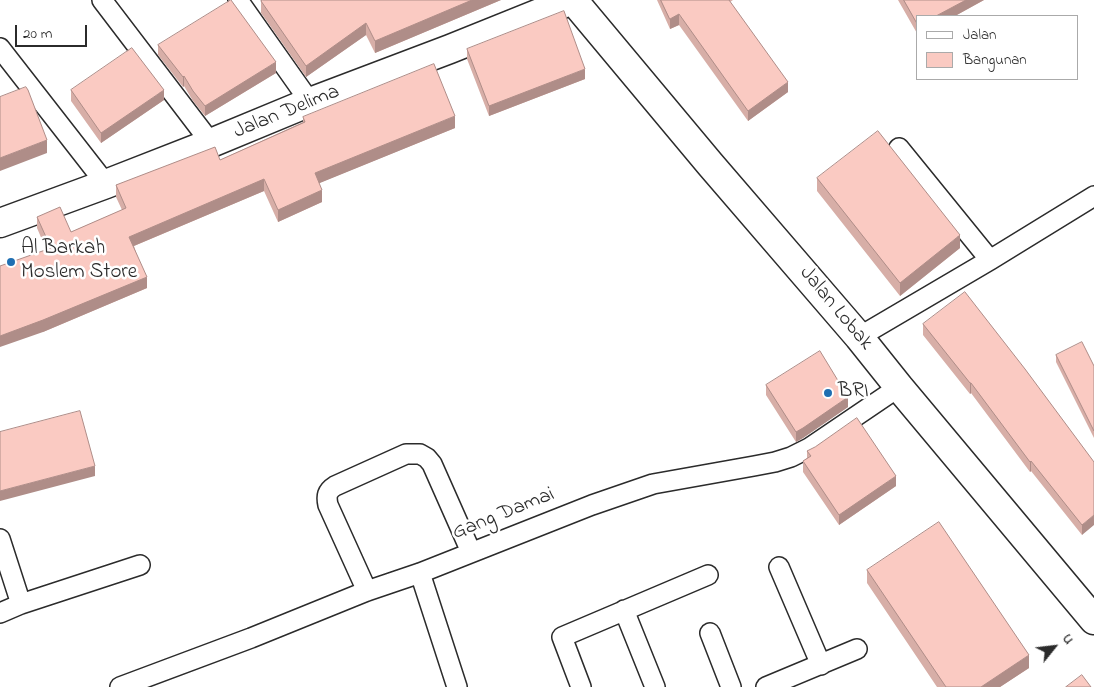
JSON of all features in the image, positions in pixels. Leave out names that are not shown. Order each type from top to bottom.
[{"type":"main road","name":"Jalan Delima","points":[[0,223],[106,184],[310,102],[573,0]]},
{"type":"main road","name":"Jalan Lobak","points":[[573,0],[710,164],[859,337],[898,387],[1094,620]]},
{"type":"street","points":[[102,0],[211,143]]},
{"type":"street","points":[[238,0],[310,102]]},
{"type":"street","points":[[0,48],[106,184]]},
{"type":"street","points":[[899,148],[990,260]]},
{"type":"street","points":[[859,337],[1094,196]]},
{"type":"street","name":"Gang Damai","points":[[120,687],[251,638],[367,591],[420,573],[592,505],[653,484],[775,462],[792,457],[809,448],[898,387]]},
{"type":"street","points":[[367,591],[328,505],[327,494],[335,486],[406,454],[420,454],[432,464],[471,552]]},
{"type":"street","points":[[0,539],[21,604]]},
{"type":"street","points":[[0,613],[21,604],[140,565]]},
{"type":"street","points":[[779,567],[821,665]]},
{"type":"street","points":[[420,573],[454,686]]},
{"type":"street","points":[[581,687],[562,636],[708,575]]},
{"type":"street","points":[[624,610],[655,687]]},
{"type":"street","points":[[710,633],[731,687]]},
{"type":"street","points":[[766,687],[857,649]]},
{"type":"building","points":[[231,0],[276,62],[205,106],[184,76],[158,45]]},
{"type":"building","points":[[472,0],[375,41],[366,23],[306,66],[261,1]]},
{"type":"building","points":[[661,0],[729,0],[788,82],[748,111],[679,14],[670,19]]},
{"type":"building","points":[[904,0],[966,0],[938,15],[916,15],[916,21]]},
{"type":"building","points":[[564,11],[585,69],[489,106],[467,49]]},
{"type":"building","points":[[132,48],[164,90],[101,133],[71,90]]},
{"type":"building","points":[[434,64],[455,116],[315,173],[322,190],[278,210],[264,179],[129,237],[147,277],[0,336],[0,266],[51,248],[37,217],[60,207],[71,232],[126,208],[116,185],[215,147],[220,160],[305,122],[303,117]]},
{"type":"building","points":[[26,87],[47,140],[0,158],[0,97]]},
{"type":"building","points":[[878,131],[960,235],[900,283],[817,178]]},
{"type":"building","points":[[965,292],[1094,462],[1094,515],[1082,525],[1030,462],[971,383],[923,324]]},
{"type":"building","points":[[1082,342],[1094,366],[1094,431],[1056,355]]},
{"type":"building","points":[[820,351],[848,397],[796,432],[766,385]]},
{"type":"building","points":[[80,411],[95,466],[0,491],[0,432]]},
{"type":"building","points":[[857,418],[896,476],[839,515],[803,461],[811,456],[807,451]]},
{"type":"building","points":[[939,522],[1029,655],[981,687],[946,687],[867,570]]},
{"type":"building","points":[[1082,675],[1091,687],[1066,687]]},
{"type":"place","name":"Al Barkah Moslem Store","points":[[11,262]]},
{"type":"place","name":"BRI","points":[[828,393]]}]
